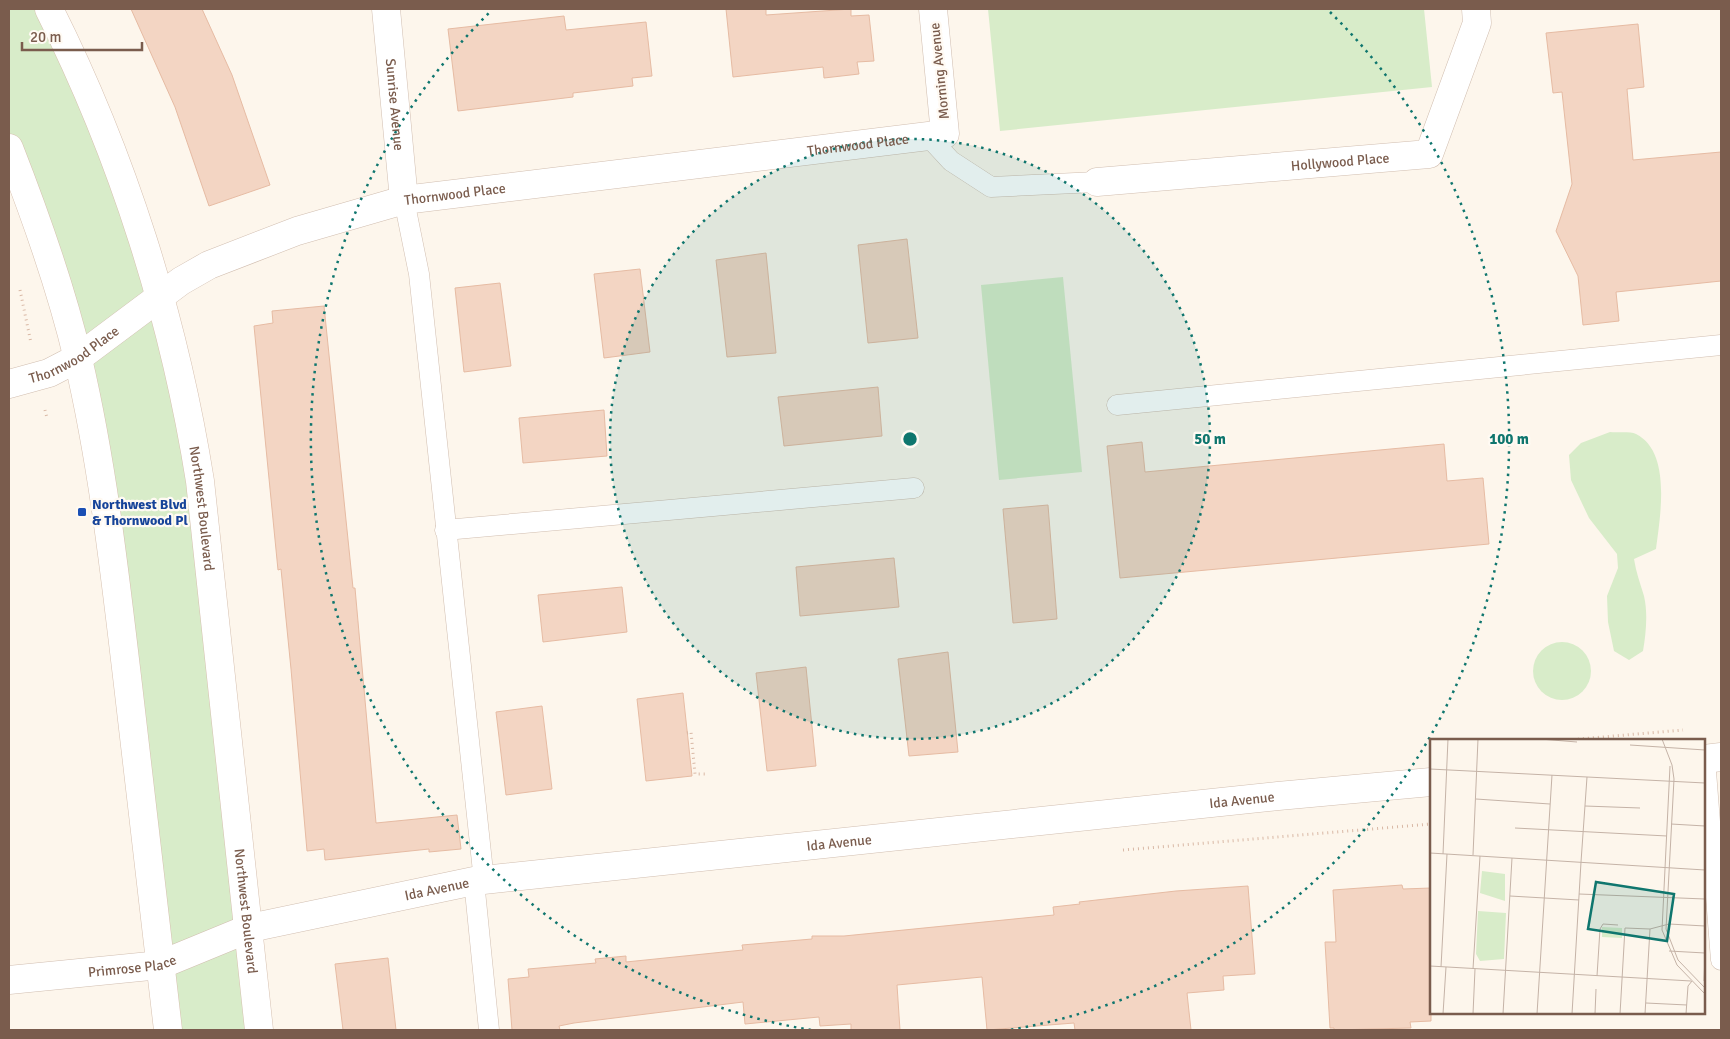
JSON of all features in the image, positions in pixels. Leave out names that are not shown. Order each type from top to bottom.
[{"type":"street","name":"Northwest Boulevard","points":[[49,9],[83,83],[112,154],[159,296],[189,411],[200,481],[250,928],[259,1030]]},
{"type":"street","name":"Sunrise Avenue","points":[[386,9],[404,200]]},
{"type":"street","name":"Morning Avenue","points":[[932,9],[937,135]]},
{"type":"street","name":"Hollywood Place","points":[[1097,182],[1429,154],[1478,23],[1476,9]]},
{"type":"street","name":"Thornwood Place","points":[[9,384],[49,373],[78,358],[159,296],[209,265],[297,230],[404,200],[937,135]]},
{"type":"street","points":[[9,148],[52,268],[78,358],[108,520],[168,1030]]},
{"type":"street","name":"Ida Avenue","points":[[250,928],[479,881],[994,825],[1430,782]]},
{"type":"street","name":"Primrose Place","points":[[9,980],[160,965],[250,928]]},
{"type":"lane","points":[[937,135],[951,161],[991,187],[1097,182]]},
{"type":"lane","points":[[404,200],[419,274],[445,530],[479,881],[488,1030]]},
{"type":"lane","points":[[1117,405],[1721,345]]},
{"type":"lane","points":[[445,530],[914,488]]},
{"type":"lane","points":[[1710,758],[1721,960]]},
{"type":"path","points":[[18,283],[47,418]]},
{"type":"path","points":[[1579,739],[1692,729]]},
{"type":"path","points":[[687,732],[691,732],[695,774],[706,774]]},
{"type":"path","points":[[1122,850],[1430,824]]},
{"type":"green space","points":[[9,9],[49,9],[187,403],[259,1030],[168,1030],[95,447],[9,148]]},
{"type":"green space","points":[[988,9],[1424,9],[1432,87],[1000,131]]},
{"type":"green space","points":[[1063,277],[1082,472],[999,480],[981,285]]},
{"type":"green space","points":[[1610,432],[1633,433],[1647,443],[1655,455],[1661,486],[1660,520],[1656,549],[1634,559],[1644,596],[1646,624],[1643,651],[1629,660],[1614,651],[1608,622],[1607,596],[1618,568],[1617,554],[1589,518],[1571,480],[1569,455],[1581,443]]},
{"type":"green space","points":[[1562,642],[1573,644],[1586,655],[1591,671],[1589,682],[1578,695],[1562,700],[1551,698],[1538,687],[1533,671],[1535,660],[1546,647]]},
{"type":"building","points":[[131,9],[202,9],[232,75],[270,185],[209,206],[175,107]]},
{"type":"building","points":[[726,9],[766,9],[766,15],[851,9],[851,16],[869,15],[874,61],[857,62],[859,74],[824,78],[823,67],[733,77]]},
{"type":"building","points":[[564,16],[566,30],[646,22],[652,76],[632,78],[633,86],[573,93],[573,97],[458,111],[448,29]]},
{"type":"building","points":[[1638,24],[1644,87],[1627,89],[1633,160],[1721,152],[1721,281],[1616,292],[1619,321],[1583,325],[1578,276],[1556,231],[1572,184],[1562,92],[1553,93],[1546,33]]},
{"type":"building","points":[[907,239],[918,338],[868,343],[858,245]]},
{"type":"building","points":[[766,253],[776,353],[727,357],[716,260]]},
{"type":"building","points":[[640,269],[650,352],[604,358],[594,274]]},
{"type":"building","points":[[500,283],[511,366],[464,372],[455,288]]},
{"type":"building","points":[[324,306],[353,588],[355,588],[376,823],[457,815],[461,849],[429,852],[429,849],[325,860],[324,849],[307,851],[281,569],[278,570],[254,326],[273,323],[272,311]]},
{"type":"building","points":[[878,387],[882,436],[784,446],[778,397]]},
{"type":"building","points":[[604,410],[607,456],[523,463],[519,418]]},
{"type":"building","points":[[1142,442],[1145,472],[1444,444],[1447,481],[1483,478],[1489,544],[1120,578],[1107,446]]},
{"type":"building","points":[[1048,505],[1057,619],[1013,623],[1003,509]]},
{"type":"building","points":[[894,558],[899,607],[800,616],[796,567]]},
{"type":"building","points":[[622,587],[627,632],[543,642],[538,595]]},
{"type":"building","points":[[948,652],[958,752],[909,756],[898,659]]},
{"type":"building","points":[[806,667],[816,766],[767,771],[756,673]]},
{"type":"building","points":[[683,693],[692,776],[646,781],[637,699]]},
{"type":"building","points":[[542,706],[552,789],[506,795],[496,712]]},
{"type":"building","points":[[1402,885],[1403,889],[1430,888],[1431,1021],[1410,1022],[1411,1028],[1334,1030],[1334,1028],[1330,1028],[1325,942],[1336,942],[1333,890]]},
{"type":"building","points":[[1248,886],[1255,974],[1223,976],[1224,990],[1187,993],[1191,1030],[1075,1030],[1074,1023],[987,1030],[982,977],[897,985],[900,1030],[851,1030],[851,1024],[820,1026],[819,1017],[745,1024],[743,1002],[574,1023],[559,1026],[560,1030],[512,1030],[508,979],[529,977],[528,969],[596,963],[595,959],[626,956],[626,962],[743,950],[742,945],[812,939],[812,936],[844,936],[1054,915],[1053,907],[1080,904],[1079,902],[1176,891]]},
{"type":"building","points":[[388,958],[396,1030],[343,1030],[335,964]]},
{"type":"place","name":"Northwest Blvd & Thornwood Pl","points":[[82,512]]}]
